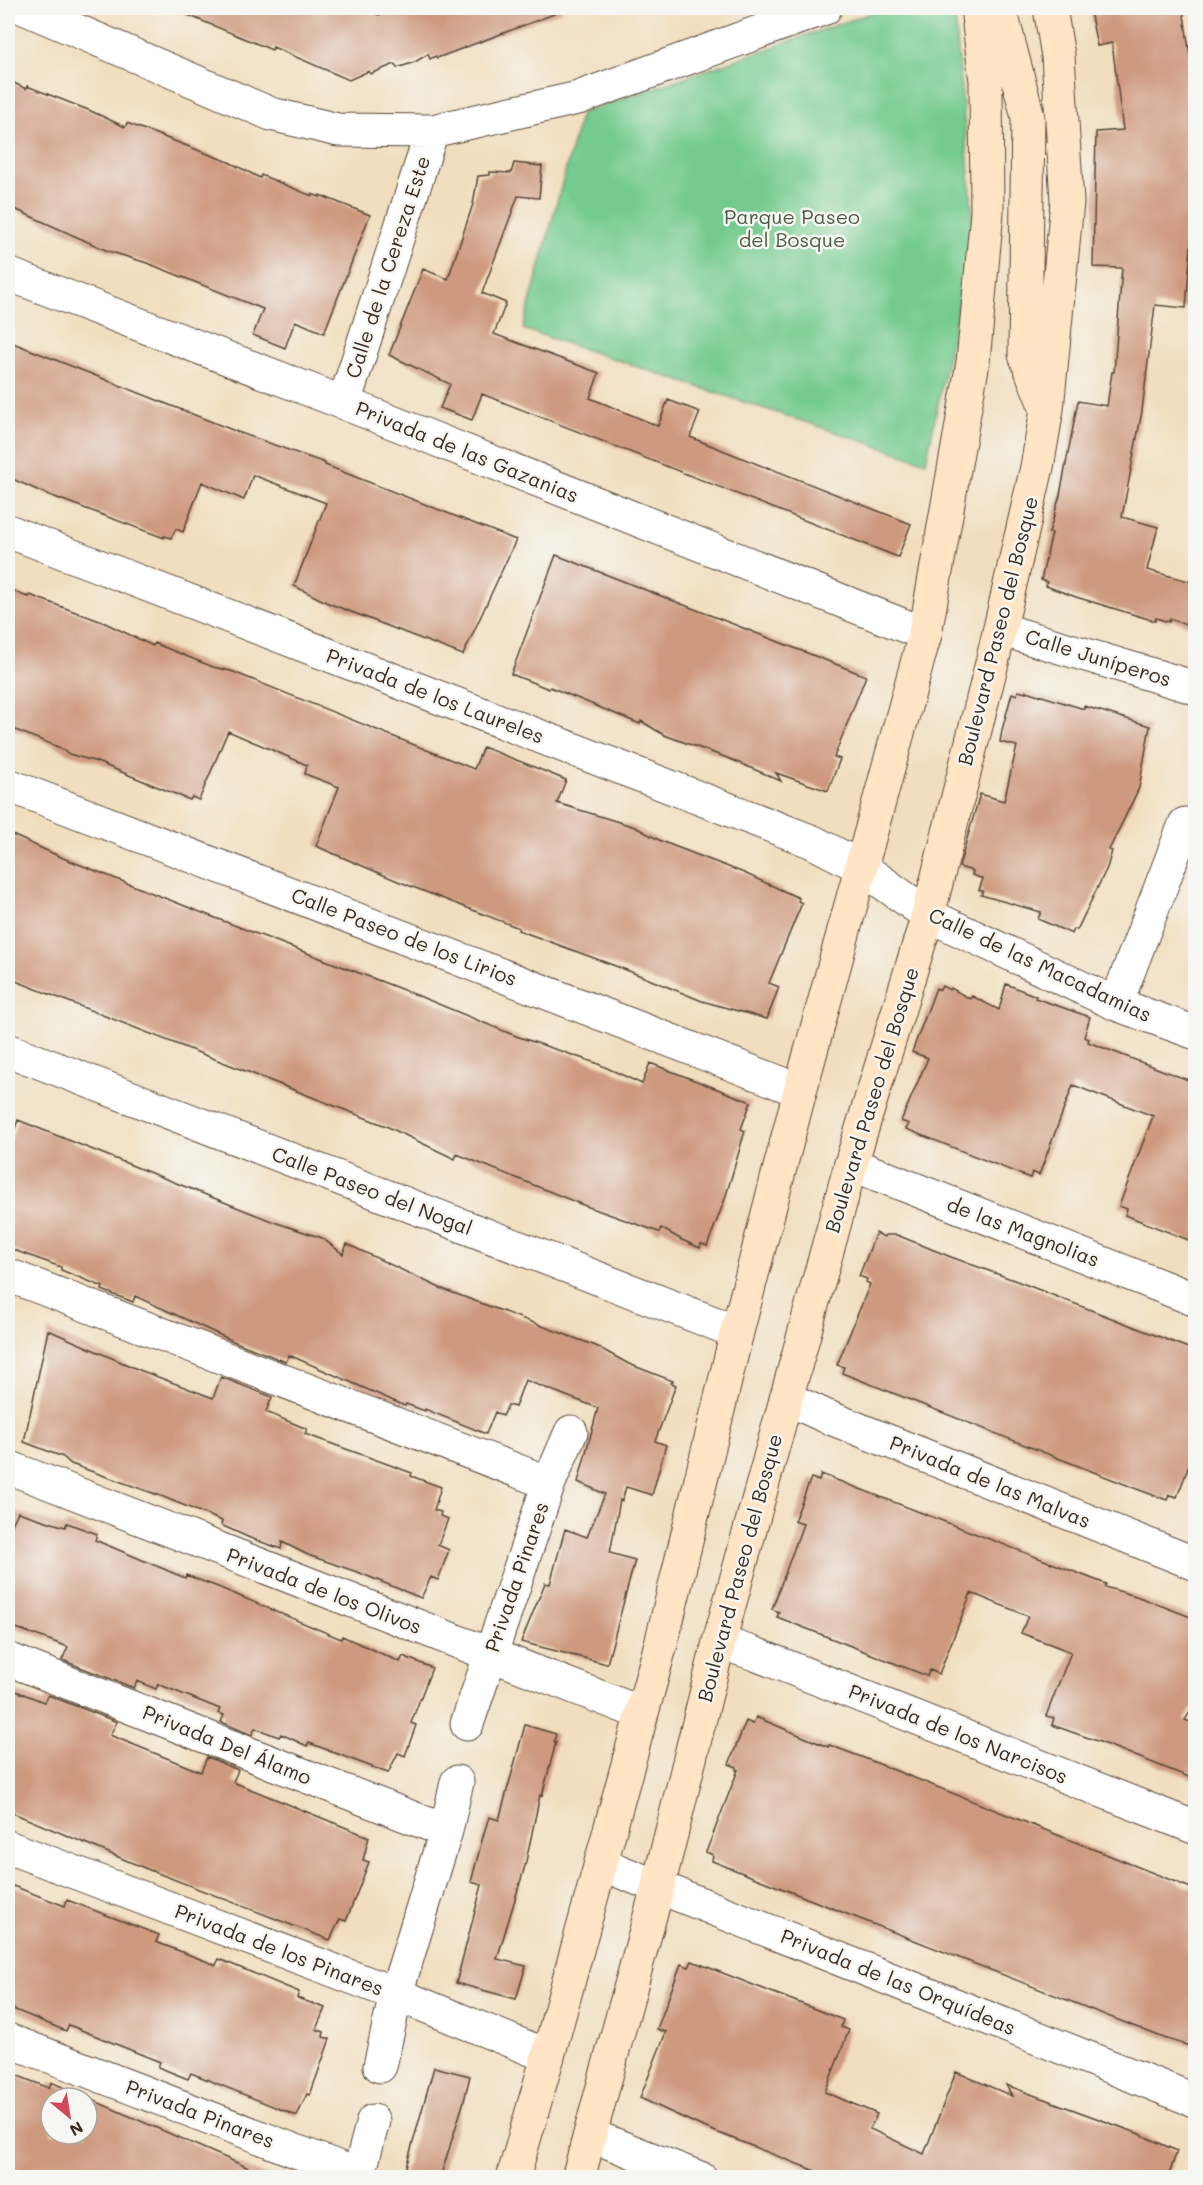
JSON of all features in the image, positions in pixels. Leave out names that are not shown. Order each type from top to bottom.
[{"type":"street","points":[[24,8],[272,114],[338,130],[432,131],[578,98],[825,8]]},
{"type":"street","points":[[513,2178],[662,1640],[736,1332],[925,634],[972,362],[987,212],[986,81],[977,8]]},
{"type":"street","points":[[999,8],[1028,117],[1025,355],[1047,409]]},
{"type":"street","name":"Boulevard Paseo del Bosque","points":[[578,2178],[658,1887],[719,1642],[850,1164],[928,915],[1000,629],[1037,467],[1047,409],[1067,202],[1058,56],[1050,8]]},
{"type":"street","name":"Calle de la Cereza Este","points":[[344,403],[432,131]]},
{"type":"street","name":"Privada de las Gazanias","points":[[8,274],[344,403],[925,634]]},
{"type":"street","name":"Privada de los Laureles","points":[[8,531],[813,842],[861,867]]},
{"type":"street","name":"Calle Juníperos","points":[[1000,629],[1196,687]]},
{"type":"street","name":"Calle Paseo de los Lirios","points":[[8,785],[762,1075],[800,1092]]},
{"type":"street","points":[[1116,1004],[1185,824]]},
{"type":"street","name":"Calle de las Macadamias","points":[[861,867],[928,915],[1116,1004],[1196,1033]]},
{"type":"street","name":"Calle Paseo del Nogal","points":[[8,1050],[736,1332]]},
{"type":"street","name":"de las Magnolias","points":[[850,1164],[1196,1300]]},
{"type":"street","points":[[8,1275],[549,1484]]},
{"type":"street","name":"Privada de las Malvas","points":[[786,1398],[823,1415],[1196,1564]]},
{"type":"street","name":"Privada Pinares","points":[[467,1724],[549,1484],[571,1432]]},
{"type":"street","name":"Privada de los Olivos","points":[[8,1467],[641,1713]]},
{"type":"street","name":"Privada de los Narcisos","points":[[719,1642],[755,1654],[1196,1828]]},
{"type":"street","name":"Privada Del Álamo","points":[[8,1659],[446,1831]]},
{"type":"street","points":[[380,2066],[396,1994],[446,1831],[457,1782]]},
{"type":"street","name":"Privada de los Pinares","points":[[8,1848],[396,1994],[548,2056]]},
{"type":"street","name":"Privada de las Orquídeas","points":[[601,1864],[1196,2101]]},
{"type":"street","name":"Privada Pinares","points":[[8,2040],[358,2176],[374,2121]]},
{"type":"street","points":[[590,2135],[700,2178]]},
{"type":"green space","name":"Parque Paseo del Bosque","points":[[886,8],[954,8],[974,229],[926,462],[523,329],[581,113]]},
{"type":"building","points":[[171,8],[358,8],[379,15],[399,8],[401,14],[414,8],[562,8],[562,11],[437,58],[436,56],[430,59],[428,54],[415,62],[397,68],[395,64],[370,74],[369,71],[349,80],[273,47],[272,50]]},
{"type":"building","points":[[1107,8],[1183,8],[1196,99],[1196,234],[1192,234],[1186,308],[1155,305],[1142,411],[1122,517],[1158,527],[1147,570],[1196,583],[1196,628],[1170,619],[1169,622],[1156,618],[1155,621],[1076,597],[1046,586],[1047,582],[1041,580],[1078,401],[1107,406],[1112,372],[1114,372],[1122,268],[1093,267],[1096,132],[1123,130],[1112,43],[1097,46],[1090,11]]},
{"type":"building","points":[[8,80],[26,89],[27,86],[91,111],[125,127],[127,123],[229,162],[260,178],[261,175],[312,196],[312,194],[320,197],[320,195],[370,215],[324,333],[295,321],[285,348],[253,335],[263,309],[147,263],[108,251],[8,206]]},
{"type":"building","points":[[514,163],[542,166],[539,198],[518,196],[482,293],[506,303],[494,334],[599,373],[590,398],[658,426],[668,400],[700,412],[690,437],[911,524],[898,557],[482,394],[472,420],[440,408],[450,384],[389,355],[423,269],[448,279],[473,204],[478,176],[490,175],[490,172],[511,173]]},
{"type":"building","points":[[8,341],[235,431],[325,463],[325,465],[516,540],[463,655],[328,603],[294,586],[326,503],[253,475],[244,500],[202,482],[183,532],[176,529],[171,538],[164,536],[164,538],[8,477]]},
{"type":"building","points":[[556,555],[866,676],[834,757],[840,759],[828,791],[776,773],[781,781],[730,759],[664,735],[641,721],[640,724],[550,687],[549,689],[511,674]]},
{"type":"building","points":[[8,588],[22,595],[29,597],[30,595],[105,623],[153,646],[154,643],[213,667],[231,671],[474,769],[483,747],[524,763],[566,780],[557,803],[635,827],[661,841],[744,873],[799,898],[798,901],[802,903],[769,983],[779,987],[767,1019],[702,1001],[518,930],[519,928],[400,882],[316,846],[339,787],[305,774],[307,765],[228,731],[199,800],[192,797],[190,800],[97,762],[69,754],[58,747],[8,727]]},
{"type":"building","points":[[1018,691],[1026,693],[1026,691],[1084,709],[1084,706],[1150,726],[1139,788],[1109,850],[1112,851],[1107,868],[1077,930],[1074,929],[1072,934],[1038,919],[1041,912],[981,895],[983,891],[979,890],[983,879],[972,875],[973,871],[959,867],[980,794],[1004,801],[1017,746],[1000,742],[1012,693],[1017,695]]},
{"type":"building","points":[[8,833],[63,858],[516,1036],[596,1063],[642,1084],[650,1063],[751,1102],[741,1129],[745,1131],[725,1199],[707,1246],[701,1244],[700,1248],[661,1228],[659,1232],[583,1205],[457,1154],[455,1159],[386,1126],[8,978]]},
{"type":"building","points":[[1006,984],[1036,996],[1035,998],[1090,1017],[1084,1037],[1089,1039],[1088,1042],[1196,1083],[1196,1243],[1125,1215],[1127,1209],[1119,1206],[1153,1116],[1073,1085],[1039,1175],[1032,1172],[1030,1178],[906,1129],[909,1124],[901,1121],[928,1058],[912,1052],[936,988],[940,990],[942,986],[950,990],[951,988],[970,999],[972,996],[999,1010]]},
{"type":"building","points":[[18,1120],[274,1222],[322,1238],[343,1254],[347,1244],[440,1288],[596,1346],[629,1364],[673,1381],[671,1383],[676,1385],[655,1441],[666,1445],[652,1495],[626,1487],[622,1501],[620,1500],[610,1553],[635,1560],[607,1664],[521,1642],[545,1583],[550,1584],[565,1529],[587,1537],[605,1494],[578,1482],[598,1408],[525,1380],[515,1407],[508,1405],[503,1416],[495,1412],[486,1434],[425,1409],[425,1411],[406,1404],[405,1406],[289,1355],[286,1362],[233,1341],[135,1296],[133,1302],[102,1290],[103,1287],[61,1270],[61,1267],[8,1248],[8,1148]]},
{"type":"building","points":[[876,1233],[884,1237],[885,1235],[897,1235],[1196,1351],[1196,1447],[1177,1497],[1169,1495],[1167,1500],[1142,1491],[842,1373],[844,1367],[837,1365],[870,1284],[866,1282],[867,1279],[859,1276]]},
{"type":"building","points":[[48,1330],[137,1369],[213,1398],[221,1377],[272,1397],[266,1412],[307,1429],[305,1434],[412,1473],[411,1476],[441,1487],[434,1510],[441,1512],[440,1516],[448,1519],[438,1545],[449,1550],[438,1580],[431,1577],[421,1598],[308,1555],[282,1542],[281,1549],[250,1538],[221,1525],[222,1521],[161,1496],[71,1464],[63,1457],[24,1442]]},
{"type":"building","points":[[821,1474],[1106,1584],[1105,1587],[1196,1619],[1196,1702],[1185,1720],[1196,1724],[1196,1780],[1052,1725],[1054,1718],[1046,1716],[1071,1652],[1021,1633],[1028,1616],[971,1593],[939,1674],[930,1670],[927,1676],[777,1617],[779,1612],[772,1609],[803,1524],[794,1521],[811,1478],[819,1481]]},
{"type":"building","points":[[18,1512],[65,1527],[67,1523],[97,1534],[95,1540],[185,1578],[186,1575],[218,1587],[341,1639],[342,1636],[400,1662],[403,1656],[432,1668],[411,1723],[416,1725],[405,1756],[398,1753],[388,1773],[309,1743],[307,1746],[281,1734],[279,1737],[255,1728],[252,1735],[221,1722],[224,1715],[218,1713],[220,1709],[158,1684],[156,1689],[137,1681],[134,1688],[62,1660],[68,1647],[8,1625],[8,1533]]},
{"type":"building","points":[[8,1688],[44,1702],[48,1695],[117,1722],[110,1735],[201,1772],[207,1757],[238,1770],[233,1782],[369,1837],[363,1860],[369,1862],[346,1921],[340,1919],[330,1940],[147,1869],[8,1811]]},
{"type":"building","points":[[756,1717],[1196,1890],[1196,2048],[1164,2038],[712,1861],[713,1855],[706,1852],[738,1770],[736,1770],[737,1767],[729,1764],[746,1721],[753,1724]]},
{"type":"building","points":[[525,1725],[556,1734],[554,1741],[556,1742],[542,1796],[540,1795],[525,1866],[497,1959],[526,1966],[516,1999],[456,1983],[482,1885],[471,1882],[484,1833],[489,1817],[499,1820]]},
{"type":"building","points":[[8,1884],[65,1906],[67,1900],[159,1935],[156,1942],[216,1965],[219,1959],[299,1992],[297,1998],[325,2008],[316,2029],[324,2032],[323,2037],[330,2039],[310,2095],[307,2094],[297,2116],[191,2073],[188,2079],[158,2067],[160,2062],[69,2025],[66,2031],[8,2007]]},
{"type":"building","points":[[692,1961],[843,2020],[841,2027],[849,2030],[825,2092],[877,2114],[870,2129],[924,2154],[956,2072],[1012,2096],[1006,2085],[1137,2133],[1177,2151],[1168,2178],[852,2178],[837,2172],[833,2178],[701,2126],[640,2098],[666,2032],[657,2029],[681,1964],[689,1967]]},
{"type":"building","points":[[434,2067],[470,2076],[464,2101],[440,2178],[403,2178]]},
{"type":"building","points":[[8,2072],[44,2086],[39,2086],[39,2146],[99,2146],[99,2103],[272,2178],[8,2178]]}]
